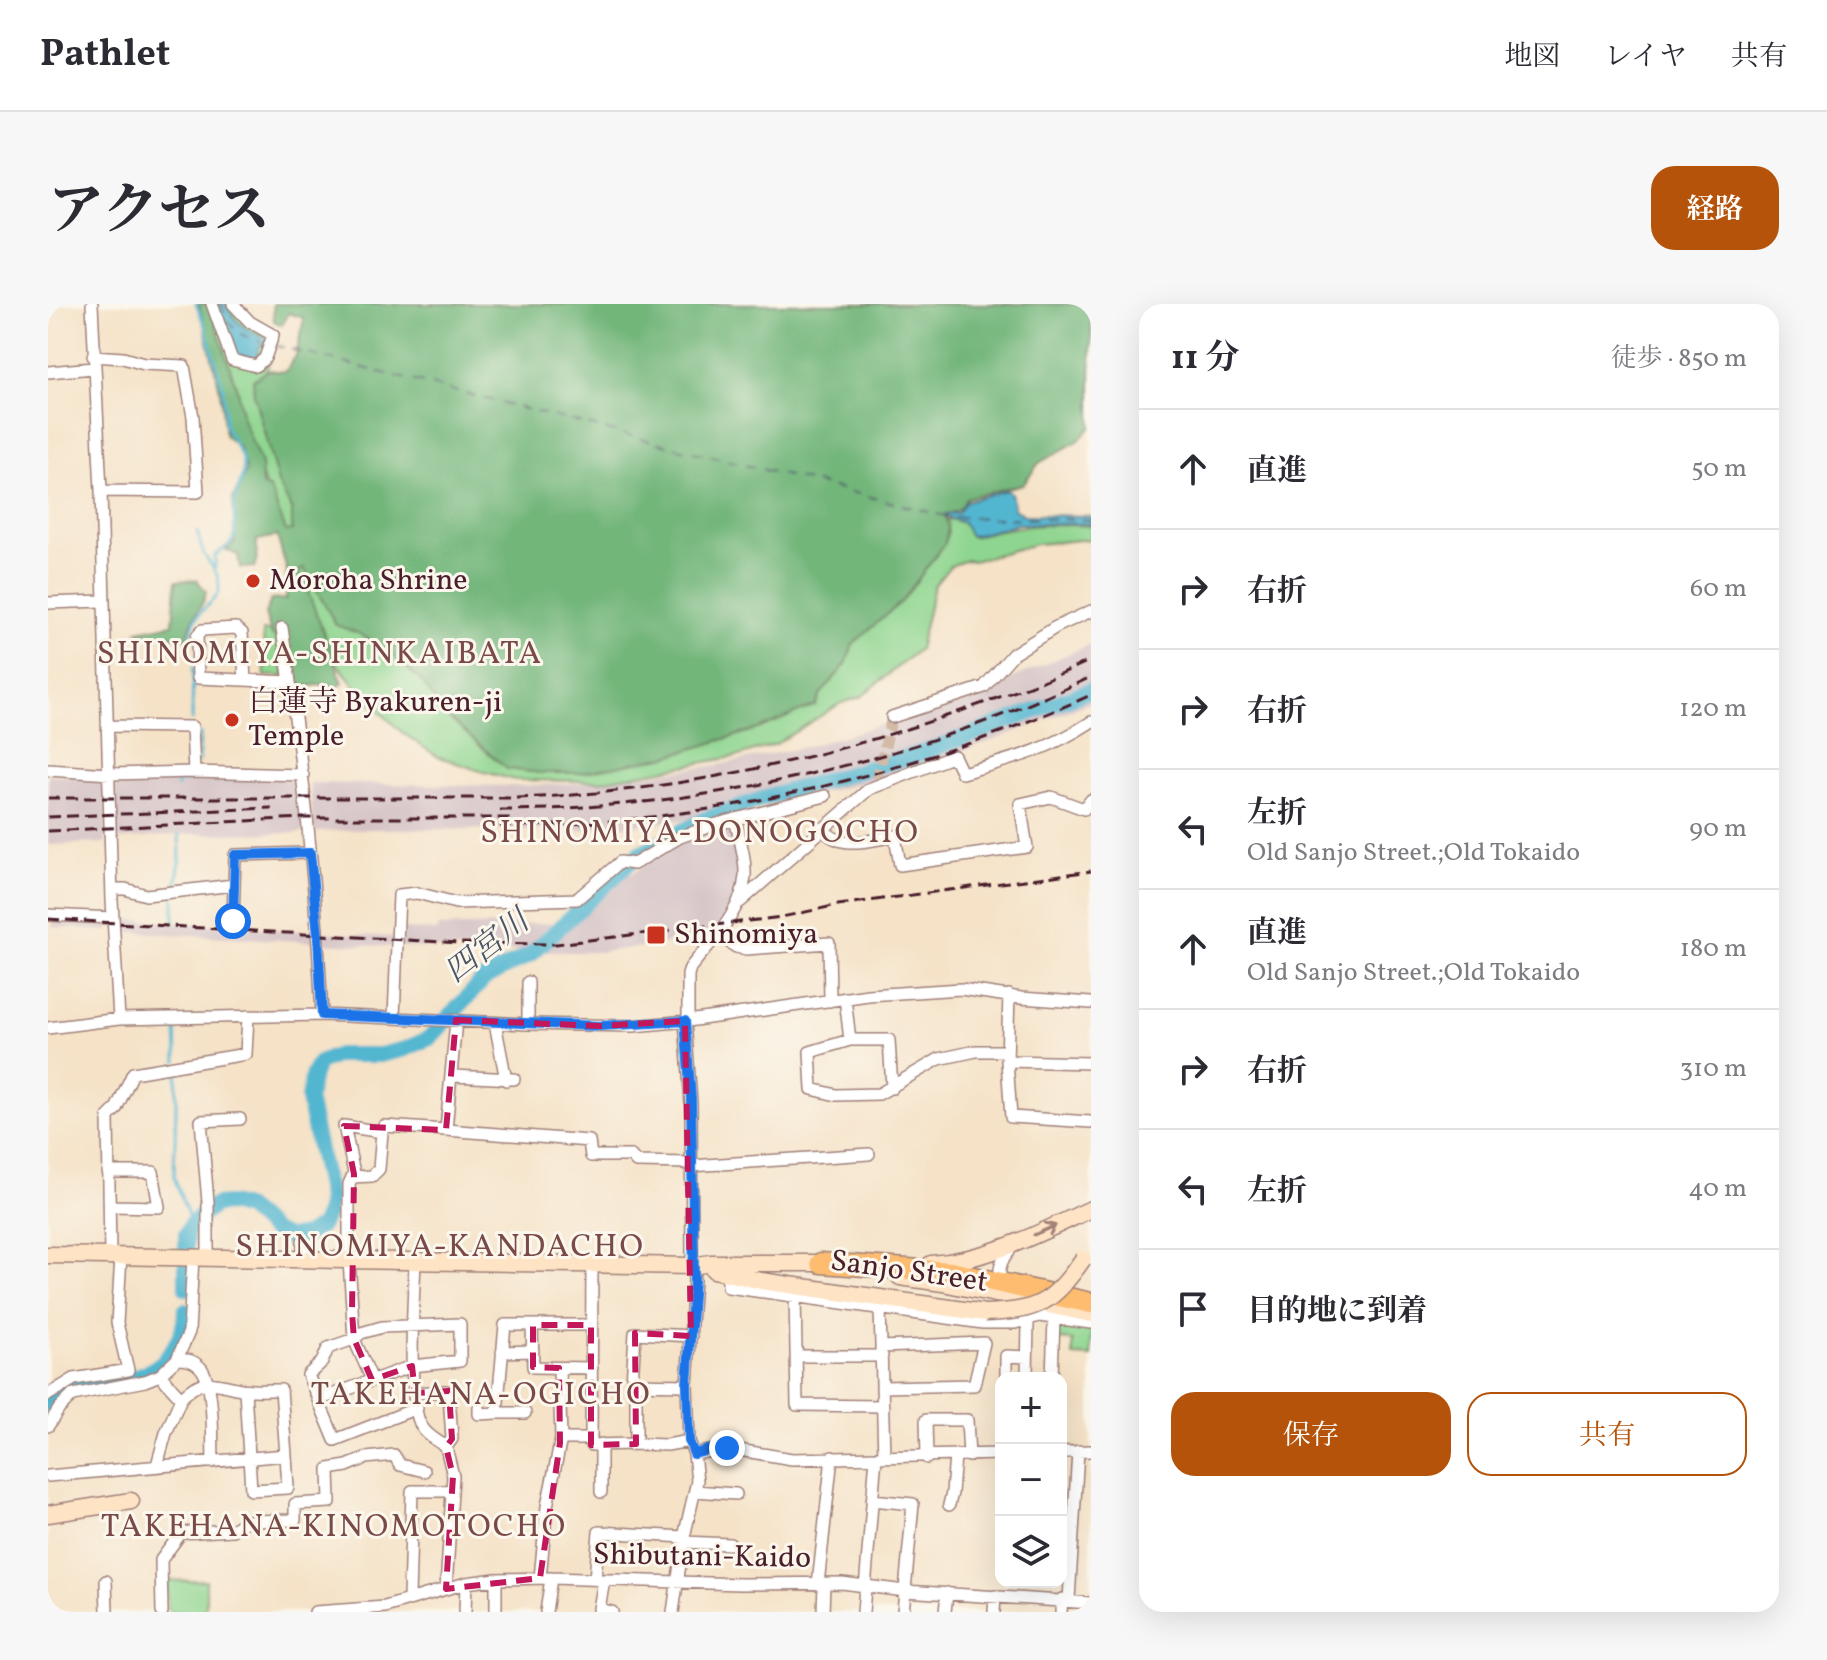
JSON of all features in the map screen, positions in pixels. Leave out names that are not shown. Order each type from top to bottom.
[{"type":"highway","points":[[821,1263],[951,1272],[1007,1290],[1091,1303]]},
{"type":"main road","name":"Sanjo Street","points":[[889,1266],[953,1262],[1015,1243],[1091,1209]]},
{"type":"main road","name":"Sanjo Street","points":[[48,1255],[693,1266],[761,1281],[985,1313],[1032,1309],[1055,1294],[1087,1253]]},
{"type":"main road","name":"Sanjo Street","points":[[693,1266],[710,1263],[821,1263]]},
{"type":"main road","points":[[723,1272],[907,1278],[1007,1290],[1091,1314]]},
{"type":"main road","points":[[48,1514],[131,1501]]},
{"type":"street","points":[[92,304],[119,1019]]},
{"type":"street","points":[[212,304],[232,360],[256,366],[261,364],[273,335],[250,322],[233,304]]},
{"type":"street","points":[[48,372],[123,358],[144,364],[184,366],[193,417],[198,492],[101,491]]},
{"type":"street","points":[[48,603],[102,601]]},
{"type":"street","points":[[892,717],[984,687],[1013,654],[1056,627],[1091,611]]},
{"type":"street","points":[[245,679],[242,633],[236,628],[202,630],[197,636],[198,678],[290,682]]},
{"type":"street","points":[[282,628],[303,775],[322,1015]]},
{"type":"street","points":[[673,1612],[697,1469],[689,1441],[687,1385],[693,1266],[691,1099],[686,1021],[690,968],[740,902],[876,783],[954,756],[962,773],[1054,745],[1091,722]]},
{"type":"street","points":[[108,726],[192,727],[194,772]]},
{"type":"street","points":[[48,770],[110,774],[194,772],[303,775]]},
{"type":"street","points":[[394,1017],[399,895],[417,893],[456,903],[577,899],[620,862],[634,864],[680,837],[825,796]]},
{"type":"street","points":[[822,828],[829,837],[842,842],[895,836],[900,865],[1027,847],[1020,804],[1051,797],[1084,809],[1091,800]]},
{"type":"street","points":[[735,819],[745,875],[740,902]]},
{"type":"street","points":[[233,921],[235,855],[310,853]]},
{"type":"street","points":[[112,889],[146,895],[234,885]]},
{"type":"street","points":[[48,915],[113,918]]},
{"type":"street","points":[[717,934],[736,947],[746,949],[829,943],[830,1001]]},
{"type":"street","points":[[528,982],[528,1024]]},
{"type":"street","points":[[48,1028],[119,1019],[322,1015],[633,1026],[913,990],[950,989],[1091,1003]]},
{"type":"street","points":[[1009,995],[1007,1056],[1011,1117],[1091,1122]]},
{"type":"street","points":[[845,998],[850,1040]]},
{"type":"street","points":[[48,1395],[74,1379],[128,1370],[117,1323],[116,1256],[108,1172],[108,1117],[116,1109],[133,1073],[246,1054],[248,1016]]},
{"type":"street","points":[[446,1130],[453,1076],[450,1020]]},
{"type":"street","points":[[453,1076],[510,1080],[495,1023]]},
{"type":"street","points":[[892,1088],[889,1040],[850,1040],[810,1052],[812,1089],[836,1095],[879,1094],[892,1088],[939,1059],[976,1051],[1091,1063]]},
{"type":"street","points":[[48,1426],[73,1395],[145,1381],[160,1375],[177,1359],[189,1332],[193,1257],[208,1215],[201,1121],[240,1119]]},
{"type":"street","points":[[372,1380],[354,1339],[349,1260],[349,1184],[354,1173],[344,1126],[382,1132]]},
{"type":"street","points":[[352,1177],[372,1176],[379,1169],[384,1126],[589,1141],[591,1156],[631,1156],[636,1162],[691,1165],[869,1154]]},
{"type":"street","points":[[108,1172],[153,1172],[159,1207],[111,1206]]},
{"type":"street","points":[[303,1241],[303,1259]]},
{"type":"street","points":[[1007,1290],[1001,1262],[1015,1243]]},
{"type":"street","points":[[415,1261],[412,1366],[417,1408],[423,1428],[446,1447],[453,1476],[446,1589]]},
{"type":"street","points":[[592,1264],[592,1368],[601,1492]]},
{"type":"street","points":[[723,1272],[728,1287],[983,1323],[1028,1321],[1039,1316],[1091,1323]]},
{"type":"street","points":[[795,1295],[797,1405],[883,1406]]},
{"type":"street","points":[[863,1612],[883,1406],[880,1308]]},
{"type":"street","points":[[1052,1372],[1054,1317]]},
{"type":"street","points":[[1027,1372],[1028,1321]]},
{"type":"street","points":[[318,1400],[412,1366],[460,1361],[460,1324],[382,1327],[361,1333],[354,1339],[328,1348],[322,1362],[308,1375],[318,1400],[335,1440],[417,1408]]},
{"type":"street","points":[[497,1413],[505,1325],[591,1325]]},
{"type":"street","points":[[532,1325],[533,1367],[592,1368]]},
{"type":"street","points":[[687,1385],[632,1384],[635,1333],[691,1336]]},
{"type":"street","points":[[797,1356],[984,1343],[974,1385],[882,1387]]},
{"type":"street","points":[[502,1352],[533,1351]]},
{"type":"street","points":[[1006,1372],[1006,1356],[1027,1357]]},
{"type":"street","points":[[177,1359],[189,1360],[202,1368],[208,1381],[213,1462]]},
{"type":"street","points":[[546,1612],[547,1506],[561,1439],[559,1368]]},
{"type":"street","points":[[160,1375],[181,1398]]},
{"type":"street","points":[[157,1465],[181,1398],[192,1387],[208,1381],[245,1390],[281,1390],[288,1488],[251,1490],[245,1390]]},
{"type":"street","points":[[636,1384],[636,1444]]},
{"type":"street","points":[[415,1393],[446,1391],[449,1394],[452,1439],[446,1447]]},
{"type":"street","points":[[479,1407],[479,1414],[525,1413]]},
{"type":"street","points":[[927,1458],[926,1420],[967,1420],[969,1456]]},
{"type":"street","points":[[561,1439],[667,1445],[689,1441]]},
{"type":"street","points":[[694,1454],[727,1448],[792,1459],[995,1454]]},
{"type":"street","points":[[1064,1604],[1078,1451]]},
{"type":"street","points":[[1067,1452],[1091,1451]]},
{"type":"street","points":[[48,1476],[157,1465],[168,1468],[286,1455]]},
{"type":"street","points":[[162,1612],[161,1560],[181,1533],[232,1530],[246,1521],[295,1520],[295,1504],[330,1502],[329,1469],[366,1458],[394,1455],[400,1465],[424,1471]]},
{"type":"street","points":[[949,1505],[955,1456]]},
{"type":"street","points":[[823,1612],[821,1584],[832,1457]]},
{"type":"street","points":[[403,1604],[412,1491],[451,1491]]},
{"type":"street","points":[[695,1491],[736,1494]]},
{"type":"street","points":[[872,1500],[913,1504],[903,1612]]},
{"type":"street","points":[[612,1612],[596,1611],[600,1579],[599,1532],[730,1544]]},
{"type":"street","name":"Shibutani-Kaido","points":[[315,1612],[403,1604],[466,1583],[546,1578],[864,1585],[905,1591],[1018,1597],[1064,1604],[1091,1603]]},
{"type":"street","points":[[496,1579],[496,1612]]},
{"type":"street","points":[[106,1581],[107,1612]]},
{"type":"street","points":[[465,1612],[466,1583]]},
{"type":"street","points":[[1018,1597],[1019,1588]]},
{"type":"street","points":[[945,1612],[947,1593]]},
{"type":"street","points":[[994,1612],[995,1596]]},
{"type":"highlighted area","points":[[456,1020],[600,1026],[685,1021],[691,1336],[635,1333],[636,1444],[591,1445],[591,1325],[533,1325],[533,1367],[559,1368],[560,1443],[540,1578],[446,1589],[453,1476],[446,1447],[452,1439],[449,1391],[415,1393],[412,1366],[372,1380],[354,1339],[354,1174],[344,1126],[446,1130]]},
{"type":"shaded area","points":[[1091,644],[1091,702],[868,784],[689,819],[589,830],[370,829],[316,832],[313,829],[310,783],[518,786],[579,783],[719,765],[809,746],[900,719],[983,691]]},
{"type":"shaded area","points":[[48,774],[103,779],[106,786],[106,843],[48,845]]},
{"type":"shaded area","points":[[161,776],[294,780],[300,784],[304,830],[300,833],[115,838],[115,786],[120,786],[126,778]]},
{"type":"shaded area","points":[[730,827],[735,831],[743,873],[737,898],[715,934],[600,952],[539,952],[627,870],[631,874],[683,841]]},
{"type":"shaded area","points":[[52,917],[110,919],[109,931],[53,927]]},
{"type":"shaded area","points":[[118,919],[314,932],[315,942],[118,931]]},
{"type":"shaded area","points":[[556,923],[556,926],[544,929],[545,935],[527,952],[401,947],[402,929],[437,931],[438,927]]},
{"type":"shaded area","points":[[322,932],[394,937],[394,947],[323,943]]},
{"type":"green space","points":[[198,304],[237,304],[277,333],[260,382],[774,687],[853,644],[895,603],[926,553],[948,532],[947,522],[950,519],[963,523],[973,537],[1017,527],[1060,525],[1091,526],[1091,539],[1036,544],[950,566],[934,586],[919,649],[861,697],[841,703],[776,744],[739,756],[599,781],[515,780],[477,770],[437,756],[404,734],[366,699],[327,651],[280,534],[262,476]]},
{"type":"green space","points":[[199,304],[209,304],[237,389],[243,419],[261,464],[262,485],[270,489],[286,531],[292,530],[292,510],[278,483],[254,395],[253,380],[268,370],[285,372],[296,356],[304,318],[289,313],[282,325],[274,321],[273,304],[1091,304],[1091,427],[1078,441],[1039,463],[1023,484],[966,498],[958,510],[945,514],[948,528],[945,543],[902,601],[853,644],[846,664],[820,695],[816,705],[758,729],[668,756],[580,773],[507,769],[443,713],[423,683],[390,653],[360,634],[336,625],[304,568],[300,571],[343,683],[337,687],[328,684],[299,687],[282,639],[272,636],[265,614],[271,600],[286,599],[287,570],[277,536],[257,540],[256,567],[240,568],[238,555],[226,550],[235,542],[233,499],[246,471],[239,447],[225,436],[220,390]]},
{"type":"green space","points":[[197,580],[206,592],[188,638],[138,631],[173,624],[176,581]]},
{"type":"green space","points":[[263,631],[278,631],[285,676],[265,676]]},
{"type":"green space","points":[[1058,1323],[1091,1326],[1091,1357],[1073,1356],[1073,1341],[1057,1340]]},
{"type":"green space","points":[[206,1580],[206,1608],[200,1612],[170,1612],[167,1606],[167,1581]]},
{"type":"water","points":[[216,304],[226,304],[243,326],[268,339],[267,345],[260,345],[256,358],[233,354]]},
{"type":"water","points":[[1006,490],[1011,493],[1014,509],[1024,515],[1091,516],[1091,524],[1017,524],[973,536],[969,535],[963,522],[948,518],[946,514],[958,513],[966,501]]},
{"type":"waterway","points":[[196,304],[223,389],[225,426],[243,464],[234,504],[235,535],[231,543],[215,556],[215,567]]},
{"type":"waterway","points":[[192,637],[196,620],[219,589],[217,575],[204,554],[197,532]]},
{"type":"waterway","points":[[192,720],[193,668]]},
{"type":"waterway","name":"四宮川","points":[[186,1288],[186,1235],[191,1224],[215,1205],[230,1204],[247,1209],[275,1233],[288,1238],[307,1235],[321,1226],[327,1214],[329,1197],[308,1099],[313,1074],[319,1063],[338,1055],[380,1055],[430,1038],[484,979],[531,954],[640,853],[704,820],[767,797],[916,755],[1091,690]]},
{"type":"waterway","points":[[199,762],[200,734]]},
{"type":"waterway","points":[[177,787],[177,782],[198,779]]},
{"type":"waterway","points":[[176,886],[180,860],[179,835]]},
{"type":"waterway","points":[[174,896],[174,922]]},
{"type":"waterway","points":[[176,1021],[177,1061]]},
{"type":"waterway","points":[[177,1069],[174,1177],[191,1224]]},
{"type":"waterway","name":"四宮川","points":[[48,1404],[80,1386],[132,1377],[163,1362],[181,1334],[185,1311]]},
{"type":"ferry route","points":[[221,304],[236,330],[264,342]]},
{"type":"ferry route","points":[[274,345],[949,517],[1091,520]]},
{"type":"tunnel","points":[[877,779],[892,717]]},
{"type":"railway","points":[[48,798],[517,798],[630,789],[742,771],[853,745],[961,711],[1091,660]]},
{"type":"railway","points":[[500,810],[576,808],[652,801],[802,776],[949,734],[1021,708],[1091,677]]},
{"type":"railway","points":[[500,826],[652,817],[802,791],[876,773],[948,750],[1091,695]]},
{"type":"railway","points":[[48,817],[272,808]]},
{"type":"railway","points":[[48,831],[303,818],[512,818]]},
{"type":"railway","points":[[48,919],[459,943],[556,944],[782,917],[838,905],[1091,871]]},
{"type":"place","name":"Moroha Shrine","points":[[253,581]]},
{"type":"place","name":"白蓮寺 Byakuren-ji Temple","points":[[232,720]]},
{"type":"place","name":"Shinomiya","points":[[656,935]]},
{"type":"district","name":"SHINOMIYA-SHINKAIBATA","points":[[320,655]]},
{"type":"district","name":"SHINOMIYA-DONOGOCHO","points":[[700,834]]},
{"type":"district","name":"SHINOMIYA-KANDACHO","points":[[440,1248]]},
{"type":"district","name":"TAKEHANA-OGICHO","points":[[481,1396]]},
{"type":"district","name":"TAKEHANA-KINOMOTOCHO","points":[[334,1528]]},
{"type":"route","points":[[233,921],[235,855],[310,853],[322,1015],[600,1026],[685,1021],[691,1099],[694,1280],[687,1385],[689,1441],[694,1454],[727,1448]]}]
